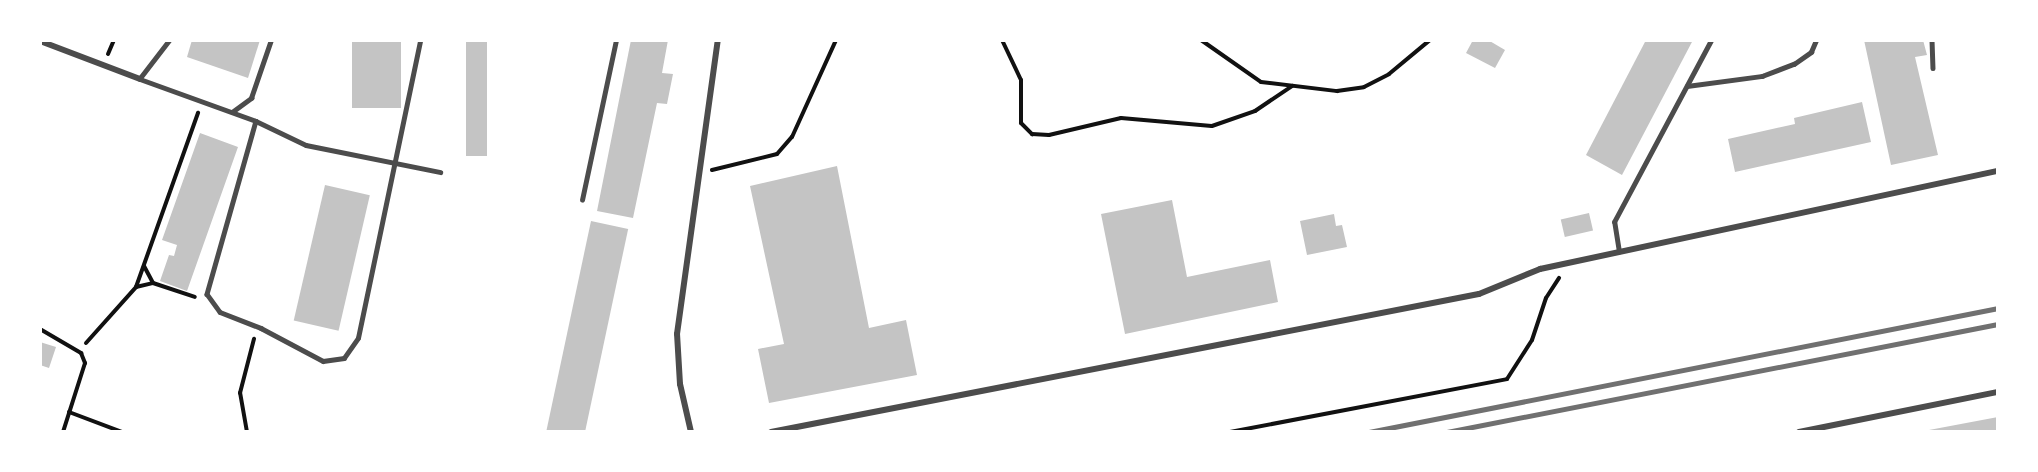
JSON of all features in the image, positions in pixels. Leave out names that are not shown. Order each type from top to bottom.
[{"type":"street","points":[[691,432],[681,384],[677,334],[718,40]]},
{"type":"street","points":[[40,41],[140,79]]},
{"type":"street","points":[[771,432],[1479,294],[1540,269],[1569,262],[1998,171]]},
{"type":"street","points":[[1799,432],[1998,392]]},
{"type":"lane","points":[[170,40],[140,79],[256,121],[306,146],[394,166],[440,172]]},
{"type":"lane","points":[[232,112],[251,98],[271,40]]},
{"type":"lane","points":[[256,121],[207,294],[220,312],[259,328],[323,361],[344,358],[358,338],[420,40]]},
{"type":"lane","points":[[582,200],[616,40]]},
{"type":"lane","points":[[1620,252],[1614,222],[1711,40]]},
{"type":"lane","points":[[1686,86],[1762,76],[1794,64],[1811,52],[1816,40]]},
{"type":"lane","points":[[1932,40],[1933,68]]},
{"type":"path","points":[[700,174],[777,154],[792,137],[836,40]]},
{"type":"path","points":[[1002,40],[1021,80],[1021,123],[1032,134],[1049,135],[1121,118],[1212,126],[1255,111],[1292,86]]},
{"type":"path","points":[[1201,40],[1261,82],[1337,92],[1364,87],[1411,60],[1430,40]]},
{"type":"path","points":[[86,343],[136,288],[203,101]]},
{"type":"path","points":[[1230,432],[1506,379],[1532,340],[1546,298],[1569,262]]},
{"type":"path","points":[[144,265],[153,284]]},
{"type":"path","points":[[136,288],[153,284],[194,297],[207,294]]},
{"type":"path","points":[[247,432],[240,393],[259,328]]},
{"type":"path","points":[[40,329],[81,353],[85,363],[63,432]]},
{"type":"path","points":[[69,412],[122,432]]},
{"type":"building","points":[[192,40],[260,40],[248,78],[187,57]]},
{"type":"building","points":[[352,40],[401,40],[401,108],[352,108]]},
{"type":"building","points":[[466,40],[487,40],[487,156],[466,156]]},
{"type":"building","points":[[631,40],[668,40],[662,73],[673,74],[667,104],[657,103],[633,218],[597,211]]},
{"type":"building","points":[[1473,40],[1488,40],[1505,50],[1495,68],[1466,53]]},
{"type":"building","points":[[1646,40],[1693,40],[1622,175],[1586,155]]},
{"type":"building","points":[[1864,40],[1923,40],[1927,55],[1915,57],[1938,155],[1891,165]]},
{"type":"building","points":[[1862,102],[1871,142],[1735,172],[1728,139],[1795,124],[1794,118]]},
{"type":"building","points":[[200,133],[238,147],[187,291],[160,281],[169,255],[174,256],[177,245],[162,240]]},
{"type":"building","points":[[837,166],[869,328],[906,320],[917,375],[769,403],[758,349],[784,344],[750,186]]},
{"type":"building","points":[[325,185],[370,195],[339,331],[294,320]]},
{"type":"building","points":[[1172,200],[1187,277],[1270,260],[1278,302],[1125,334],[1101,214]]},
{"type":"building","points":[[1589,213],[1593,231],[1565,237],[1561,220]]},
{"type":"building","points":[[1334,214],[1336,226],[1342,225],[1347,247],[1307,255],[1300,221]]},
{"type":"building","points":[[591,221],[628,229],[585,432],[546,431]]},
{"type":"building","points":[[40,342],[56,347],[49,368],[40,365]]},
{"type":"building","points":[[1998,417],[1998,432],[1929,432],[1929,430]]},
{"type":"railway","points":[[1369,432],[1998,308]]},
{"type":"railway","points":[[1447,432],[1998,324]]}]
